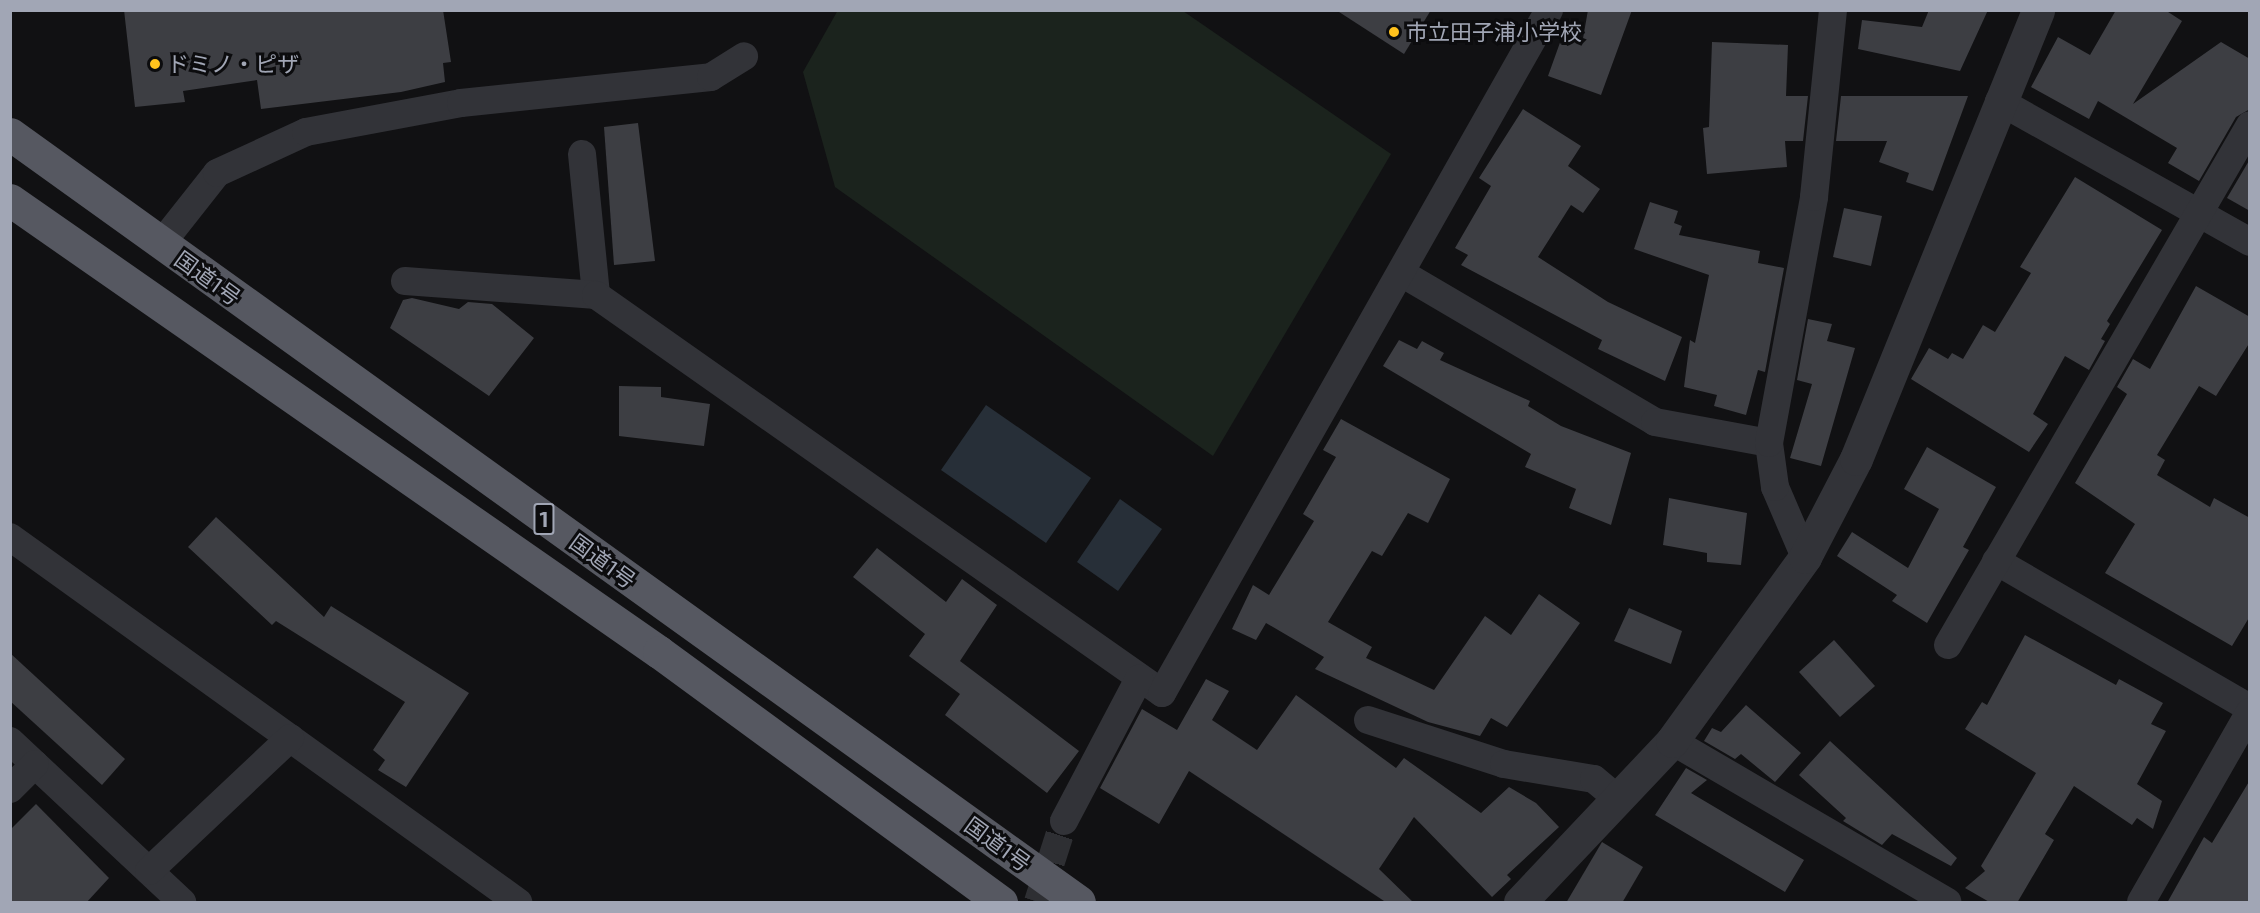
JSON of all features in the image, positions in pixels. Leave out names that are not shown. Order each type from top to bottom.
[{"type":"highway","name":"国道1号","points":[[10,134],[1079,903]]},
{"type":"highway","name":"国道1号","points":[[10,200],[659,652],[1001,903]]},
{"type":"street","points":[[405,281],[596,295],[1162,693],[1403,274],[1549,10]]},
{"type":"street","points":[[1805,557],[1775,487],[1769,443],[1814,197],[1833,10]]},
{"type":"street","points":[[1520,903],[1672,741],[1805,557],[1856,459],[1999,101],[2038,10]]},
{"type":"street","points":[[161,244],[217,173],[306,132],[461,103],[711,77],[744,56]]},
{"type":"street","points":[[1999,101],[2198,210],[2250,242]]},
{"type":"street","points":[[1948,645],[2198,210],[2250,125]]},
{"type":"street","points":[[582,154],[596,295]]},
{"type":"street","points":[[1403,274],[1655,422],[1769,443]]},
{"type":"street","points":[[10,537],[518,903]]},
{"type":"street","points":[[1996,561],[2250,710],[2141,903]]},
{"type":"street","points":[[1064,821],[1139,679]]},
{"type":"street","points":[[1368,720],[1504,764],[1594,779],[1617,798]]},
{"type":"street","points":[[149,871],[290,738]]},
{"type":"street","points":[[10,741],[182,903]]},
{"type":"street","points":[[1672,741],[1947,903]]},
{"type":"street","points":[[10,789],[35,764]]},
{"type":"shaded area","points":[[838,10],[1183,11],[1391,154],[1213,456],[835,187],[803,72]]},
{"type":"shaded area","points":[[986,405],[1091,478],[1046,543],[941,470]]},
{"type":"shaded area","points":[[1120,499],[1162,529],[1118,591],[1077,562]]},
{"type":"building","points":[[124,10],[443,10],[451,62],[443,63],[445,82],[401,92],[261,109],[257,80],[183,91],[185,102],[135,107]]},
{"type":"building","name":"市立田子浦小学校","points":[[1336,10],[1431,10],[1404,54]]},
{"type":"building","points":[[1588,10],[1632,10],[1601,95],[1548,76],[1562,37],[1582,44]]},
{"type":"building","points":[[1929,10],[1988,10],[1960,71],[1858,49],[1862,20],[1922,27]]},
{"type":"building","points":[[2116,10],[2165,10],[2182,21],[2133,104],[2221,42],[2250,59],[2250,109],[2236,117],[2199,181],[2168,163],[2177,148],[2098,101],[2089,119],[2031,87],[2058,37],[2090,55]]},
{"type":"building","points":[[1712,42],[1788,45],[1786,96],[1808,96],[1803,141],[1785,141],[1787,167],[1707,174],[1703,128],[1709,127]]},
{"type":"building","points":[[1841,96],[1968,96],[1933,191],[1906,182],[1909,173],[1879,162],[1887,141],[1836,141]]},
{"type":"building","points":[[1523,109],[1581,146],[1568,166],[1600,189],[1583,213],[1571,205],[1538,257],[1608,302],[1682,337],[1665,381],[1598,349],[1602,340],[1461,265],[1468,255],[1455,248],[1491,186],[1479,178]]},
{"type":"building","points":[[638,123],[655,261],[614,265],[604,127]]},
{"type":"building","points":[[2250,159],[2250,211],[2227,198]]},
{"type":"building","points":[[2075,177],[2162,230],[2107,321],[2110,324],[2101,339],[2105,341],[2089,370],[2065,356],[2033,414],[2048,424],[2029,452],[1911,379],[1929,348],[1948,359],[1952,353],[1963,359],[1983,325],[1995,332],[2031,273],[2020,267]]},
{"type":"building","points":[[1650,202],[1678,211],[1674,223],[1682,226],[1679,235],[1760,251],[1758,263],[1784,268],[1765,372],[1758,370],[1746,415],[1714,406],[1717,395],[1684,387],[1690,340],[1695,343],[1709,275],[1634,249]]},
{"type":"building","points":[[1844,208],[1882,216],[1871,266],[1833,257]]},
{"type":"building","points":[[2196,286],[2250,317],[2250,342],[2216,396],[2199,386],[2157,455],[2165,460],[2157,475],[2210,507],[2214,498],[2250,518],[2250,616],[2232,646],[2105,573],[2135,524],[2075,483],[2127,394],[2117,387],[2133,359],[2150,369]]},
{"type":"building","points":[[412,298],[459,309],[468,302],[492,304],[534,338],[489,396],[390,328],[403,300]]},
{"type":"building","points":[[1808,319],[1832,324],[1827,341],[1855,348],[1821,466],[1790,458],[1812,384],[1797,380]]},
{"type":"building","points":[[1399,340],[1417,349],[1422,341],[1444,353],[1440,360],[1530,401],[1528,406],[1561,426],[1631,453],[1611,525],[1569,508],[1576,489],[1525,467],[1531,454],[1383,366]]},
{"type":"building","points":[[619,386],[661,387],[661,397],[710,404],[704,446],[619,436]]},
{"type":"building","points":[[1341,419],[1450,479],[1428,523],[1408,513],[1382,556],[1372,551],[1328,622],[1372,647],[1366,658],[1434,690],[1485,616],[1511,635],[1539,594],[1580,623],[1507,727],[1491,718],[1480,736],[1428,722],[1315,669],[1324,657],[1266,623],[1256,640],[1232,629],[1253,585],[1269,595],[1314,521],[1303,514],[1336,457],[1323,450]]},
{"type":"building","points":[[1927,447],[1996,487],[1963,547],[1969,550],[1927,623],[1892,601],[1897,595],[1837,556],[1852,532],[1908,568],[1939,509],[1904,489]]},
{"type":"building","points":[[1669,498],[1747,513],[1741,565],[1707,562],[1707,553],[1663,545]]},
{"type":"building","points":[[216,517],[324,617],[331,606],[469,693],[406,787],[378,770],[385,760],[373,750],[405,702],[276,621],[272,625],[188,547]]},
{"type":"building","points":[[877,548],[946,602],[962,579],[997,605],[960,661],[1079,751],[1047,793],[945,715],[960,694],[909,656],[925,634],[853,577]]},
{"type":"building","points":[[1629,608],[1682,631],[1671,664],[1614,641]]},
{"type":"building","points":[[2025,635],[2116,685],[2119,679],[2163,703],[2151,724],[2166,731],[2137,784],[2162,801],[2153,829],[2137,818],[2132,825],[2074,786],[2045,834],[2054,840],[2017,903],[1991,903],[1965,888],[1985,871],[1981,866],[2036,773],[1965,729],[1982,702],[1987,705]]},
{"type":"building","points":[[1834,640],[1875,686],[1840,717],[1799,672]]},
{"type":"building","points":[[10,653],[125,759],[102,785],[10,701]]},
{"type":"building","points":[[1206,679],[1229,691],[1212,720],[1257,750],[1296,695],[1396,768],[1404,758],[1481,813],[1509,787],[1536,803],[1559,827],[1507,875],[1511,879],[1492,897],[1414,817],[1379,869],[1414,903],[1387,903],[1189,771],[1159,824],[1100,788],[1142,709],[1177,730]]},
{"type":"building","points":[[1746,705],[1801,753],[1775,782],[1741,754],[1735,759],[1704,741],[1712,728],[1721,732]]},
{"type":"building","points":[[1830,741],[1957,858],[1951,866],[1892,834],[1882,845],[1843,821],[1846,818],[1799,775]]},
{"type":"building","points":[[1686,768],[1707,780],[1691,793],[1804,860],[1785,892],[1655,815]]},
{"type":"building","points":[[2250,780],[2250,903],[2167,903],[2204,837],[2212,843]]},
{"type":"building","points":[[36,804],[109,878],[86,903],[10,903],[10,830]]},
{"type":"building","points":[[1602,842],[1643,867],[1622,903],[1566,903]]},
{"type":"tunnel","points":[[1038,902],[1064,821]]},
{"type":"place","name":"市立田子浦小学校","points":[[1394,32]]},
{"type":"place","name":"ドミノ・ピザ","points":[[155,64]]}]
